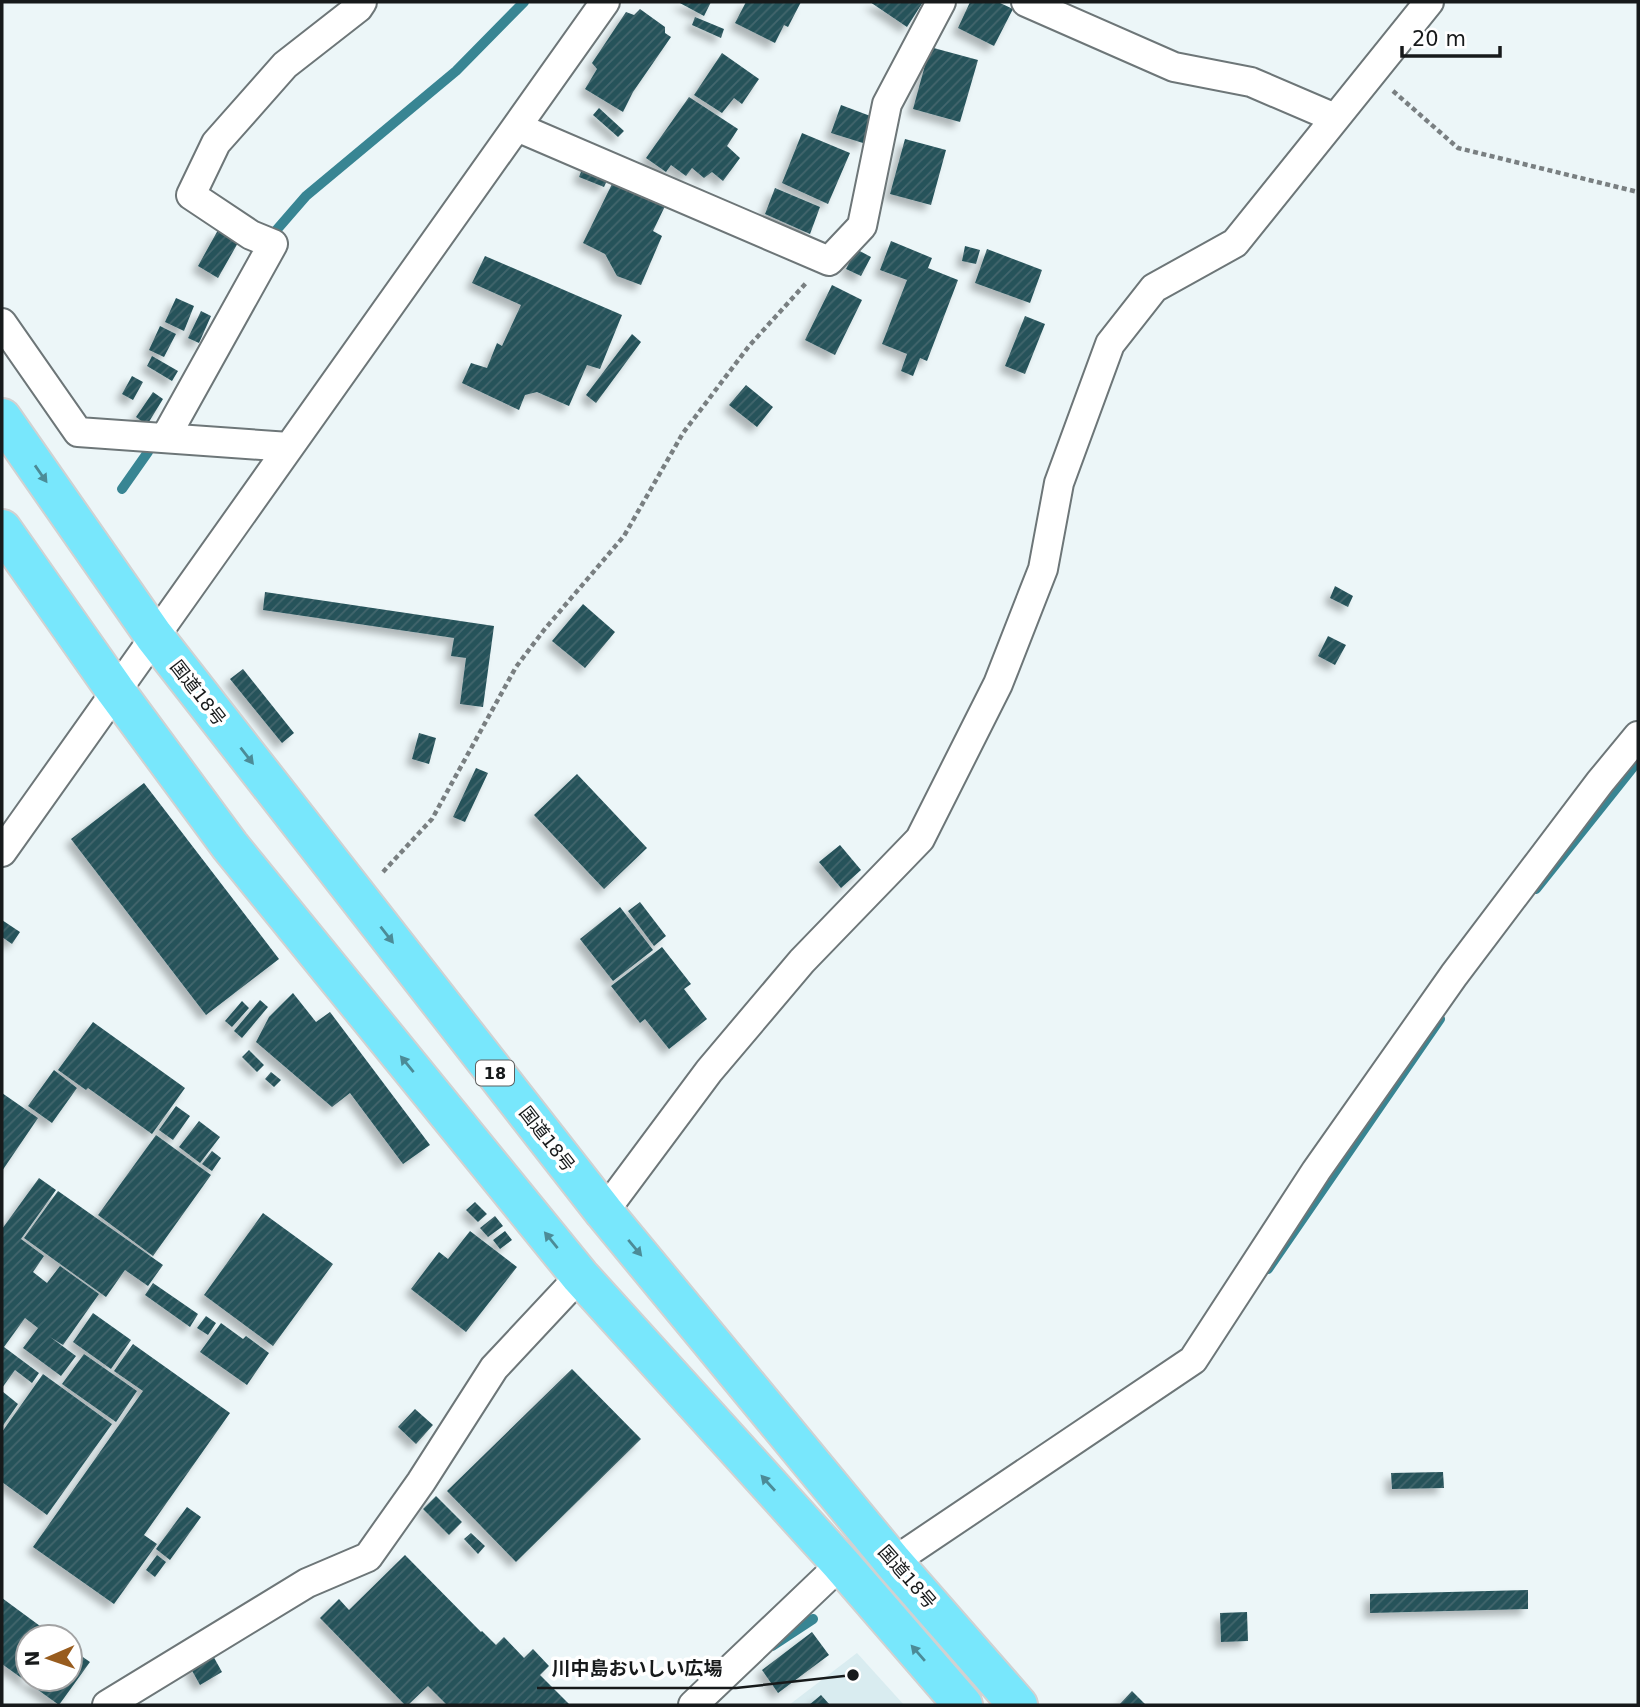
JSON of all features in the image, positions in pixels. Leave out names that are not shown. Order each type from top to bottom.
[{"type":"highway","name":"国道18号","points":[[2,418],[154,636],[604,1212],[893,1562],[1018,1705]]},
{"type":"highway","points":[[2,529],[115,690],[230,846],[580,1276],[841,1564],[963,1705]]},
{"type":"street","points":[[164,438],[273,244],[251,234],[191,195],[216,143],[285,65],[358,8],[362,2]]},
{"type":"street","points":[[2,852],[605,2]]},
{"type":"street","points":[[517,127],[829,261],[862,226],[887,104],[941,2]]},
{"type":"street","points":[[1026,2],[1174,67],[1251,82],[1335,118]]},
{"type":"street","points":[[604,1212],[709,1071],[802,961],[920,839],[998,684],[1043,569],[1059,483],[1110,344],[1154,288],[1235,243],[1429,2]]},
{"type":"street","points":[[2,323],[78,432],[289,447]]},
{"type":"street","points":[[893,1562],[1193,1360],[1316,1171],[1454,975],[1638,736]]},
{"type":"street","points":[[107,1705],[307,1583],[368,1556],[421,1482],[494,1368],[580,1276]]},
{"type":"street","points":[[693,1705],[841,1564]]},
{"type":"path","points":[[1372,72],[1458,148],[1638,192]]},
{"type":"path","points":[[358,898],[432,819],[516,667],[624,536],[683,433],[749,346],[795,293],[829,261]]},
{"type":"shaded area","points":[[857,1653],[904,1705],[789,1705]]},
{"type":"building","points":[[678,2],[711,2],[704,16]]},
{"type":"building","points":[[746,2],[801,2],[788,27],[784,25],[775,43],[735,23]]},
{"type":"building","points":[[870,2],[923,2],[907,27]]},
{"type":"building","points":[[970,2],[998,2],[1013,9],[994,46],[958,28]]},
{"type":"building","points":[[640,9],[665,27],[665,33],[671,37],[633,92],[623,112],[585,89],[597,69],[592,63],[626,12],[634,15]]},
{"type":"building","points":[[695,17],[724,29],[721,38],[692,25]]},
{"type":"building","points":[[930,47],[978,60],[960,122],[913,109]]},
{"type":"building","points":[[722,53],[759,79],[742,104],[734,98],[722,113],[694,95]]},
{"type":"building","points":[[689,97],[738,129],[727,146],[740,158],[723,181],[712,172],[704,178],[692,168],[686,176],[671,165],[666,172],[646,158]]},
{"type":"building","points":[[841,105],[873,117],[863,143],[831,133]]},
{"type":"building","points":[[599,108],[624,131],[618,137],[593,115]]},
{"type":"building","points":[[802,133],[850,153],[828,204],[782,183]]},
{"type":"building","points":[[905,139],[946,150],[931,205],[890,194]]},
{"type":"building","points":[[584,164],[610,174],[604,187],[579,177]]},
{"type":"building","points":[[619,180],[667,202],[653,231],[662,236],[641,285],[617,276],[605,254],[583,243],[612,184],[616,186]]},
{"type":"building","points":[[775,188],[820,207],[810,234],[765,214]]},
{"type":"building","points":[[218,230],[239,241],[218,278],[198,266]]},
{"type":"building","points":[[891,241],[932,258],[928,268],[958,280],[927,361],[920,358],[913,376],[901,371],[907,354],[882,344],[907,280],[880,270]]},
{"type":"building","points":[[965,246],[980,250],[976,264],[962,261]]},
{"type":"building","points":[[856,249],[871,257],[861,276],[846,269]]},
{"type":"building","points":[[987,249],[1042,270],[1030,303],[975,283]]},
{"type":"building","points":[[485,256],[622,315],[600,369],[587,365],[569,406],[537,392],[525,395],[519,410],[462,383],[471,363],[487,368],[497,343],[502,346],[521,305],[472,283]]},
{"type":"building","points":[[832,285],[862,300],[835,355],[805,340]]},
{"type":"building","points":[[176,298],[194,306],[184,331],[165,322]]},
{"type":"building","points":[[201,311],[211,316],[199,343],[188,338]]},
{"type":"building","points":[[1025,316],[1045,324],[1025,374],[1005,366]]},
{"type":"building","points":[[160,326],[176,334],[164,357],[149,350]]},
{"type":"building","points":[[632,334],[641,342],[596,403],[586,395]]},
{"type":"building","points":[[152,356],[178,371],[172,381],[147,366]]},
{"type":"building","points":[[132,376],[143,382],[133,400],[122,394]]},
{"type":"building","points":[[746,385],[773,407],[757,427],[729,405]]},
{"type":"building","points":[[153,392],[163,399],[147,425],[136,417]]},
{"type":"building","points":[[1335,586],[1353,596],[1348,607],[1330,598]]},
{"type":"building","points":[[265,592],[494,626],[483,707],[460,704],[466,658],[451,656],[454,638],[263,610]]},
{"type":"building","points":[[583,604],[615,632],[585,668],[552,641]]},
{"type":"building","points":[[1328,636],[1346,645],[1335,665],[1318,656]]},
{"type":"building","points":[[243,669],[294,733],[282,743],[230,679]]},
{"type":"building","points":[[419,733],[436,738],[429,764],[412,759]]},
{"type":"building","points":[[476,768],[488,773],[465,822],[453,817]]},
{"type":"building","points":[[577,774],[647,848],[604,889],[534,815]]},
{"type":"building","points":[[144,783],[279,959],[206,1015],[71,839]]},
{"type":"building","points":[[840,845],[861,870],[841,888],[819,862]]},
{"type":"building","points":[[640,902],[666,936],[654,946],[628,911]]},
{"type":"building","points":[[620,907],[653,950],[613,981],[580,939]]},
{"type":"building","points":[[2,920],[20,932],[12,944],[2,937]]},
{"type":"building","points":[[662,947],[691,984],[684,989],[707,1019],[669,1049],[645,1019],[640,1023],[611,986]]},
{"type":"building","points":[[293,993],[316,1022],[330,1012],[430,1145],[403,1164],[350,1093],[332,1107],[256,1042],[269,1017]]},
{"type":"building","points":[[260,1000],[268,1007],[242,1038],[234,1031]]},
{"type":"building","points":[[242,1001],[249,1008],[232,1027],[225,1021]]},
{"type":"building","points":[[93,1022],[185,1088],[152,1134],[58,1070]]},
{"type":"building","points":[[249,1050],[264,1065],[257,1072],[242,1057]]},
{"type":"building","points":[[54,1070],[77,1088],[52,1123],[28,1106]]},
{"type":"building","points":[[271,1072],[281,1080],[274,1087],[265,1079]]},
{"type":"building","points":[[2,1093],[38,1118],[2,1171]]},
{"type":"building","points":[[176,1106],[190,1116],[173,1140],[159,1130]]},
{"type":"building","points":[[199,1121],[220,1137],[200,1163],[179,1147]]},
{"type":"building","points":[[156,1135],[211,1175],[153,1256],[98,1215]]},
{"type":"building","points":[[212,1151],[221,1158],[212,1171],[202,1164]]},
{"type":"building","points":[[39,1178],[56,1190],[21,1239],[44,1256],[33,1272],[47,1283],[60,1266],[99,1294],[63,1345],[50,1337],[76,1356],[61,1376],[23,1348],[38,1328],[25,1318],[4,1347],[39,1373],[32,1383],[15,1370],[2,1388],[2,1229]]},
{"type":"building","points":[[58,1191],[163,1265],[148,1286],[125,1270],[106,1297],[24,1238]]},
{"type":"building","points":[[475,1202],[487,1214],[478,1222],[466,1210]]},
{"type":"building","points":[[263,1213],[333,1264],[273,1346],[204,1295]]},
{"type":"building","points":[[495,1216],[503,1226],[488,1237],[480,1228]]},
{"type":"building","points":[[470,1231],[517,1267],[466,1332],[411,1289],[439,1252],[448,1259]]},
{"type":"building","points":[[505,1231],[512,1240],[500,1249],[493,1240]]},
{"type":"building","points":[[153,1283],[198,1314],[190,1327],[145,1295]]},
{"type":"building","points":[[93,1313],[131,1340],[111,1369],[73,1342]]},
{"type":"building","points":[[206,1316],[216,1323],[208,1335],[197,1328]]},
{"type":"building","points":[[221,1323],[243,1339],[246,1336],[269,1353],[247,1385],[200,1352]]},
{"type":"building","points":[[133,1344],[230,1413],[144,1535],[157,1544],[114,1604],[33,1547],[143,1391],[114,1371]]},
{"type":"building","points":[[84,1354],[137,1391],[116,1422],[62,1384]]},
{"type":"building","points":[[572,1369],[641,1439],[516,1562],[447,1491]]},
{"type":"building","points":[[43,1374],[112,1424],[47,1515],[2,1482],[2,1432]]},
{"type":"building","points":[[2,1391],[18,1404],[2,1427]]},
{"type":"building","points":[[415,1409],[433,1425],[416,1444],[398,1427]]},
{"type":"building","points":[[1443,1472],[1444,1488],[1392,1489],[1391,1473]]},
{"type":"building","points":[[436,1496],[462,1522],[449,1535],[423,1509]]},
{"type":"building","points":[[187,1507],[201,1517],[170,1560],[156,1549]]},
{"type":"building","points":[[471,1533],[485,1546],[478,1554],[464,1539]]},
{"type":"building","points":[[157,1555],[166,1562],[155,1577],[146,1570]]},
{"type":"building","points":[[405,1555],[496,1645],[504,1637],[524,1658],[533,1649],[549,1666],[540,1675],[570,1705],[447,1705],[428,1686],[405,1705],[320,1618],[339,1599],[349,1610]]},
{"type":"building","points":[[1528,1590],[1528,1609],[1370,1613],[1370,1594]]},
{"type":"building","points":[[2,1598],[36,1623],[14,1623],[14,1673],[2,1664]]},
{"type":"building","points":[[1247,1612],[1248,1641],[1221,1642],[1220,1613]]},
{"type":"building","points":[[812,1632],[829,1655],[778,1693],[762,1670]]},
{"type":"building","points":[[212,1654],[222,1672],[200,1685],[190,1667]]},
{"type":"building","points":[[84,1658],[90,1662],[84,1670]]},
{"type":"building","points":[[1132,1691],[1146,1705],[1119,1705]]},
{"type":"building","points":[[42,1693],[68,1693],[59,1705]]},
{"type":"building","points":[[821,1695],[830,1705],[809,1705]]},
{"type":"waterway","points":[[273,234],[306,196],[456,71],[524,2]]},
{"type":"waterway","points":[[122,489],[148,452]]},
{"type":"waterway","points":[[1536,889],[1638,761]]},
{"type":"waterway","points":[[1268,1269],[1440,1019]]},
{"type":"waterway","points":[[772,1646],[813,1619]]},
{"type":"place","name":"川中島おいしい広場","points":[[853,1675]]}]
